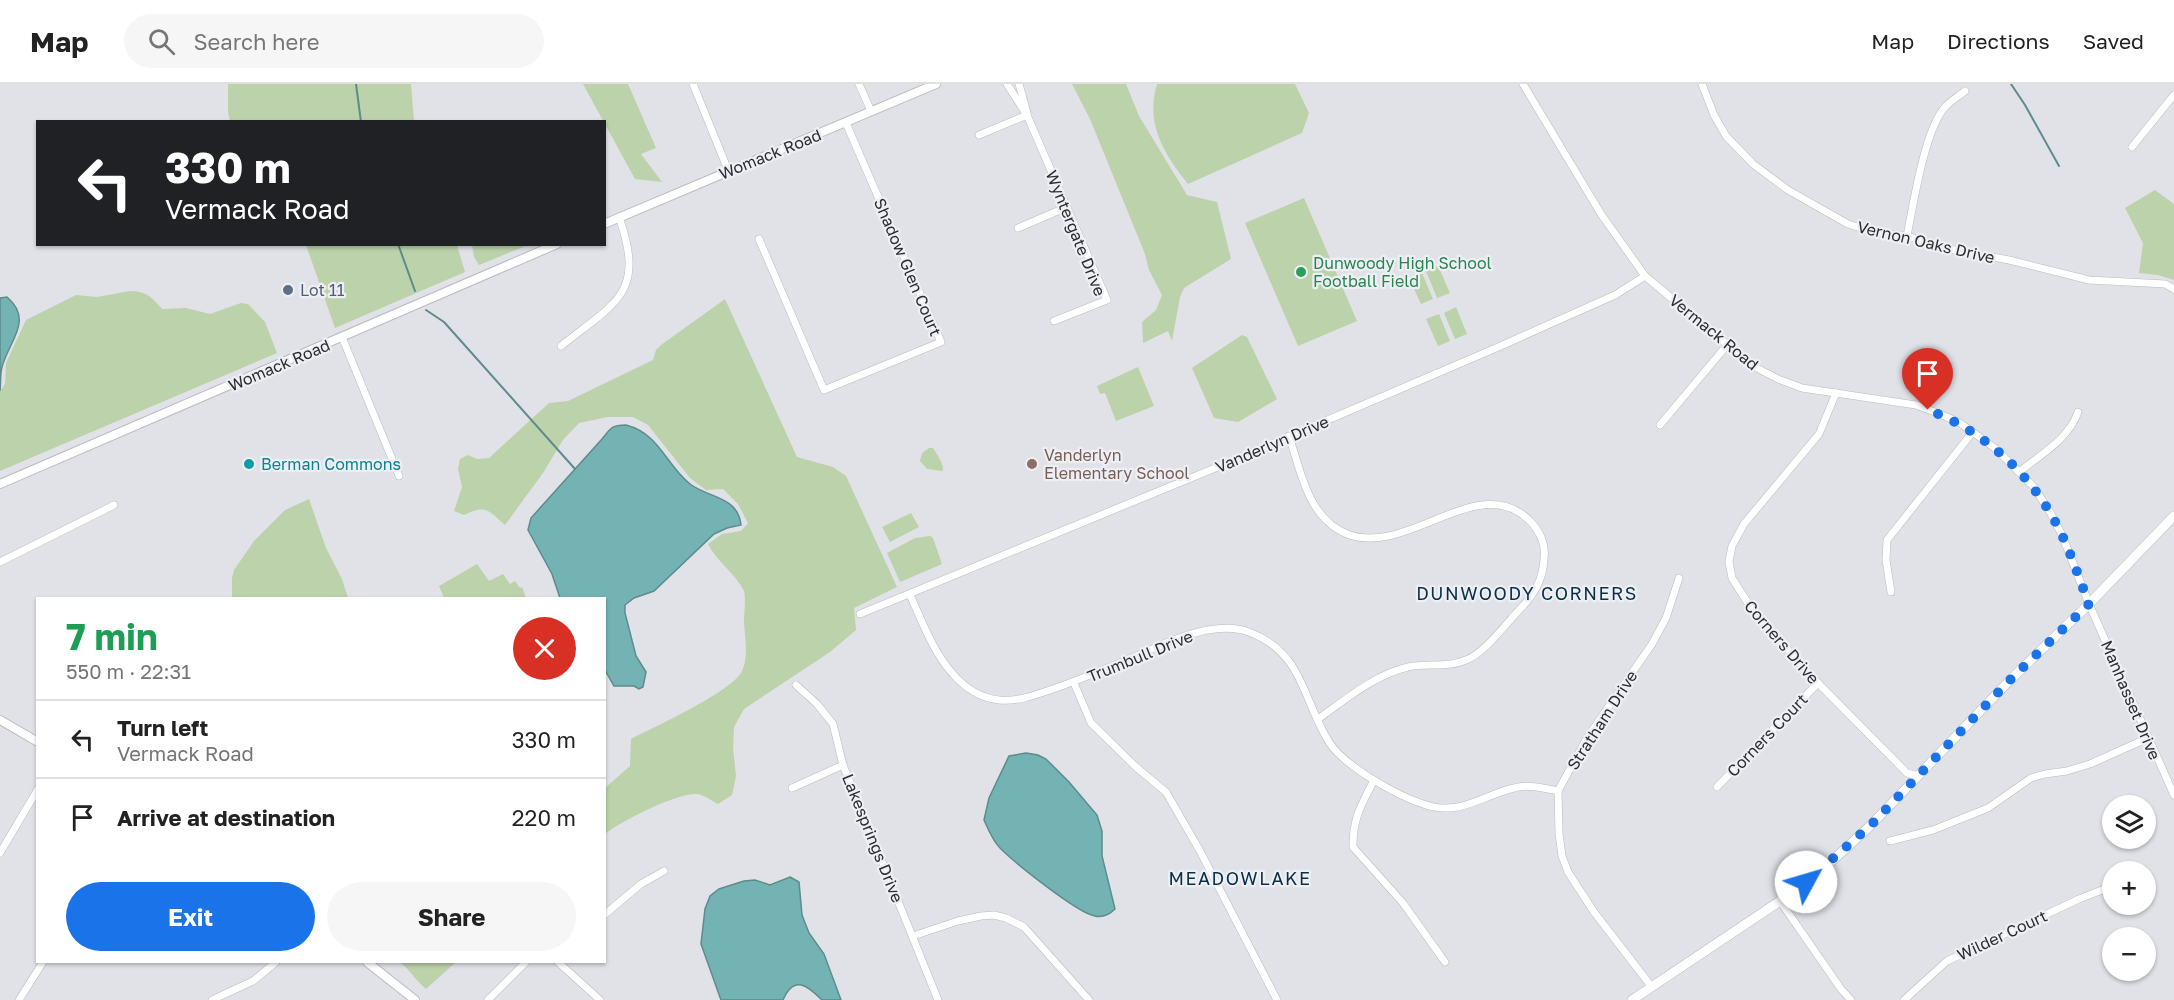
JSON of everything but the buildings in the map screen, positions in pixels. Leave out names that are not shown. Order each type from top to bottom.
[{"type":"main road","points":[[1632,1000],[1820,872],[1870,826],[2011,679],[2089,604],[2174,516]]},
{"type":"street","points":[[693,84],[728,170]]},
{"type":"street","points":[[859,84],[872,111]]},
{"type":"street","name":"Womack Road","points":[[606,223],[936,84]]},
{"type":"street","name":"Wyntergate Drive","points":[[1007,84],[1027,115],[1107,300],[1054,321]]},
{"type":"street","name":"Wyntergate Drive","points":[[1019,84],[1024,96],[1027,115]]},
{"type":"street","name":"Vermack Road","points":[[1523,84],[1601,214],[1645,276],[1753,366],[1778,379],[1802,388],[1916,405],[1959,423],[1996,449],[2032,486],[2050,512],[2089,604]]},
{"type":"street","name":"Vernon Oaks Drive","points":[[1702,84],[1714,115],[1726,136],[1762,171],[1788,190],[1848,224],[1874,232],[1907,236],[1949,249],[2008,260],[2089,280],[2165,284],[2174,289]]},
{"type":"street","points":[[1907,236],[1924,155],[1936,125],[1946,106],[1965,91]]},
{"type":"street","points":[[2132,147],[2174,96]]},
{"type":"street","points":[[979,135],[1027,115]]},
{"type":"street","name":"Shadow Glen Court","points":[[759,239],[824,390],[941,342],[846,123]]},
{"type":"street","points":[[1018,228],[1067,207]]},
{"type":"street","points":[[561,346],[609,307],[621,294],[628,279],[629,253],[619,217]]},
{"type":"street","name":"Womack Road","points":[[0,484],[552,246]]},
{"type":"street","name":"Vanderlyn Drive","points":[[860,614],[1289,436],[1606,299],[1645,276]]},
{"type":"street","points":[[342,338],[399,476]]},
{"type":"street","points":[[1660,425],[1728,344]]},
{"type":"street","name":"Corners Drive","points":[[1836,393],[1819,434],[1744,524],[1732,546],[1730,562],[1732,578],[1753,612],[1818,683],[1906,773],[1918,776]]},
{"type":"street","points":[[2019,472],[2066,433],[2075,421],[2078,412]]},
{"type":"street","points":[[1891,592],[1886,560],[1887,540],[1972,433]]},
{"type":"street","points":[[1289,436],[1318,512],[1334,527],[1349,535],[1384,538],[1403,533],[1460,510],[1493,504],[1506,506],[1524,515],[1537,528],[1543,541],[1545,557],[1541,579],[1530,598],[1479,652],[1467,660],[1456,663],[1404,668],[1367,685],[1317,719]]},
{"type":"street","points":[[0,562],[114,505]]},
{"type":"street","name":"Stratham Drive","points":[[1558,791],[1587,738],[1653,644],[1666,618],[1679,578]]},
{"type":"street","name":"Trumbull Drive","points":[[910,595],[939,657],[966,687],[984,697],[1001,700],[1019,699],[1074,682],[1182,636],[1226,628],[1248,632],[1280,651],[1297,670],[1309,704],[1330,744],[1344,758],[1374,780],[1419,803],[1448,809],[1477,802],[1515,787],[1541,787],[1558,791]]},
{"type":"street","name":"Manhasset Drive","points":[[2089,604],[2174,795]]},
{"type":"street","points":[[1074,682],[1091,723],[1136,767],[1166,792],[1200,851],[1277,1000]]},
{"type":"street","name":"Corners Court","points":[[1717,787],[1818,683]]},
{"type":"street","name":"Lakesprings Drive","points":[[796,685],[817,704],[833,724],[843,765],[938,1000]]},
{"type":"street","points":[[0,720],[36,741]]},
{"type":"street","points":[[1890,841],[1933,830],[1988,808],[2031,778],[2090,764],[2148,738]]},
{"type":"street","points":[[792,788],[843,765]]},
{"type":"street","points":[[1374,780],[1356,816],[1353,828],[1353,847],[1403,903],[1445,962]]},
{"type":"street","points":[[1558,791],[1559,833],[1562,856],[1568,872],[1594,912],[1651,986]]},
{"type":"street","points":[[0,854],[36,792]]},
{"type":"street","points":[[606,913],[641,884],[664,871]]},
{"type":"street","name":"Wilder Court","points":[[1904,1000],[1947,961],[2102,890]]},
{"type":"street","points":[[1780,901],[1851,1000]]},
{"type":"street","points":[[913,936],[981,916],[994,915],[1006,918],[1024,927],[1089,1000]]},
{"type":"street","points":[[19,1000],[42,963]]},
{"type":"street","points":[[212,1000],[253,981],[275,963]]},
{"type":"street","points":[[368,963],[415,1000]]},
{"type":"street","points":[[488,1000],[525,963]]},
{"type":"street","points":[[559,963],[600,1000]]},
{"type":"green space","points":[[228,84],[411,84],[414,120],[230,120]]},
{"type":"green space","points":[[583,84],[628,84],[656,148],[641,154],[662,182],[635,179],[606,126],[606,120],[603,120]]},
{"type":"green space","points":[[1072,84],[1126,84],[1139,116],[1187,195],[1217,202],[1231,259],[1184,288],[1180,297],[1172,341],[1168,331],[1143,343],[1142,322],[1156,310],[1162,295],[1149,270],[1145,254],[1090,119]]},
{"type":"green space","points":[[1157,84],[1295,84],[1309,113],[1302,133],[1188,184],[1164,150],[1159,138],[1153,112]]},
{"type":"green space","points":[[2155,190],[2174,204],[2174,280],[2139,273],[2143,243],[2125,208]]},
{"type":"green space","name":"Dunwoody High School Football Field","points":[[1304,198],[1357,321],[1298,346],[1245,223]]},
{"type":"green space","points":[[306,246],[457,246],[465,272],[335,328]]},
{"type":"green space","points":[[472,246],[526,246],[479,265],[474,257]]},
{"type":"green space","points":[[1438,266],[1450,293],[1437,298],[1426,271]]},
{"type":"green space","points":[[1422,273],[1433,299],[1421,304],[1409,278]]},
{"type":"green space","points":[[130,291],[148,296],[162,309],[186,308],[210,314],[241,303],[248,304],[265,322],[277,353],[0,471],[0,391],[5,384],[6,363],[26,320],[76,295],[97,297]]},
{"type":"green space","points":[[725,299],[797,457],[833,467],[846,476],[897,587],[854,608],[856,630],[830,652],[744,709],[734,727],[733,748],[736,776],[732,795],[718,804],[697,794],[677,798],[635,816],[606,833],[606,787],[630,766],[631,739],[707,700],[741,673],[746,655],[744,591],[708,544],[722,534],[741,531],[748,523],[738,504],[723,489],[706,490],[690,478],[648,425],[633,417],[608,417],[579,423],[563,440],[543,473],[505,525],[486,510],[477,510],[464,515],[454,511],[462,487],[458,469],[460,459],[468,455],[477,459],[489,458],[549,403],[568,401],[653,360],[656,350]]},
{"type":"green space","points":[[1456,307],[1467,334],[1455,339],[1444,313]]},
{"type":"green space","points":[[1439,314],[1450,341],[1438,346],[1426,319]]},
{"type":"green space","points":[[1242,335],[1247,337],[1277,399],[1238,422],[1214,418],[1192,368]]},
{"type":"green space","points":[[1138,367],[1154,406],[1116,421],[1105,393],[1100,394],[1097,386]]},
{"type":"green space","points":[[933,448],[938,456],[943,471],[927,469],[920,461],[922,453]]},
{"type":"green space","points":[[309,499],[326,548],[342,579],[348,597],[232,597],[234,570],[254,541],[285,510]]},
{"type":"green space","points":[[911,513],[919,527],[890,542],[882,527]]},
{"type":"green space","points":[[930,536],[933,538],[942,564],[900,582],[887,553],[915,538]]},
{"type":"green space","points":[[477,564],[489,581],[503,574],[510,584],[515,581],[520,588],[522,587],[526,597],[444,597],[439,586]]},
{"type":"green space","points":[[401,963],[455,963],[426,989]]},
{"type":"water","points":[[7,297],[19,314],[19,322],[2,367],[0,391],[0,298]]},
{"type":"water","points":[[626,425],[647,435],[690,484],[734,508],[739,515],[741,525],[714,534],[654,591],[634,598],[625,605],[636,656],[646,672],[643,687],[639,689],[634,686],[614,686],[606,672],[606,597],[560,597],[552,574],[528,530],[531,518],[614,427]]},
{"type":"water","points":[[1026,753],[1046,759],[1097,815],[1102,831],[1102,856],[1115,909],[1108,914],[1101,917],[1086,913],[1061,897],[1007,855],[991,835],[984,820],[989,798],[1009,756]]},
{"type":"water","points":[[790,877],[799,882],[802,915],[809,933],[824,954],[841,1000],[822,1000],[812,990],[796,985],[787,992],[783,1000],[721,1000],[701,944],[705,909],[710,896],[719,889],[744,881],[755,880],[770,885]]},
{"type":"waterway","points":[[356,84],[361,120]]},
{"type":"waterway","points":[[2011,84],[2059,166]]},
{"type":"waterway","points":[[399,246],[415,291]]},
{"type":"waterway","points":[[426,310],[444,322],[575,469]]},
{"type":"place","name":"Dunwoody High School Football Field","points":[[1301,272]]},
{"type":"place","name":"Lot 11","points":[[288,290]]},
{"type":"place","name":"Berman Commons","points":[[249,464]]},
{"type":"place","name":"Vanderlyn Elementary School","points":[[1032,464]]},
{"type":"district","name":"DUNWOODY CORNERS","points":[[1527,593]]},
{"type":"district","name":"MEADOWLAKE","points":[[1240,878]]},
{"type":"route","points":[[1806,882],[1870,826],[2011,679],[2089,604],[2062,535],[2032,486],[1996,449],[1959,423],[1928,410]]}]
